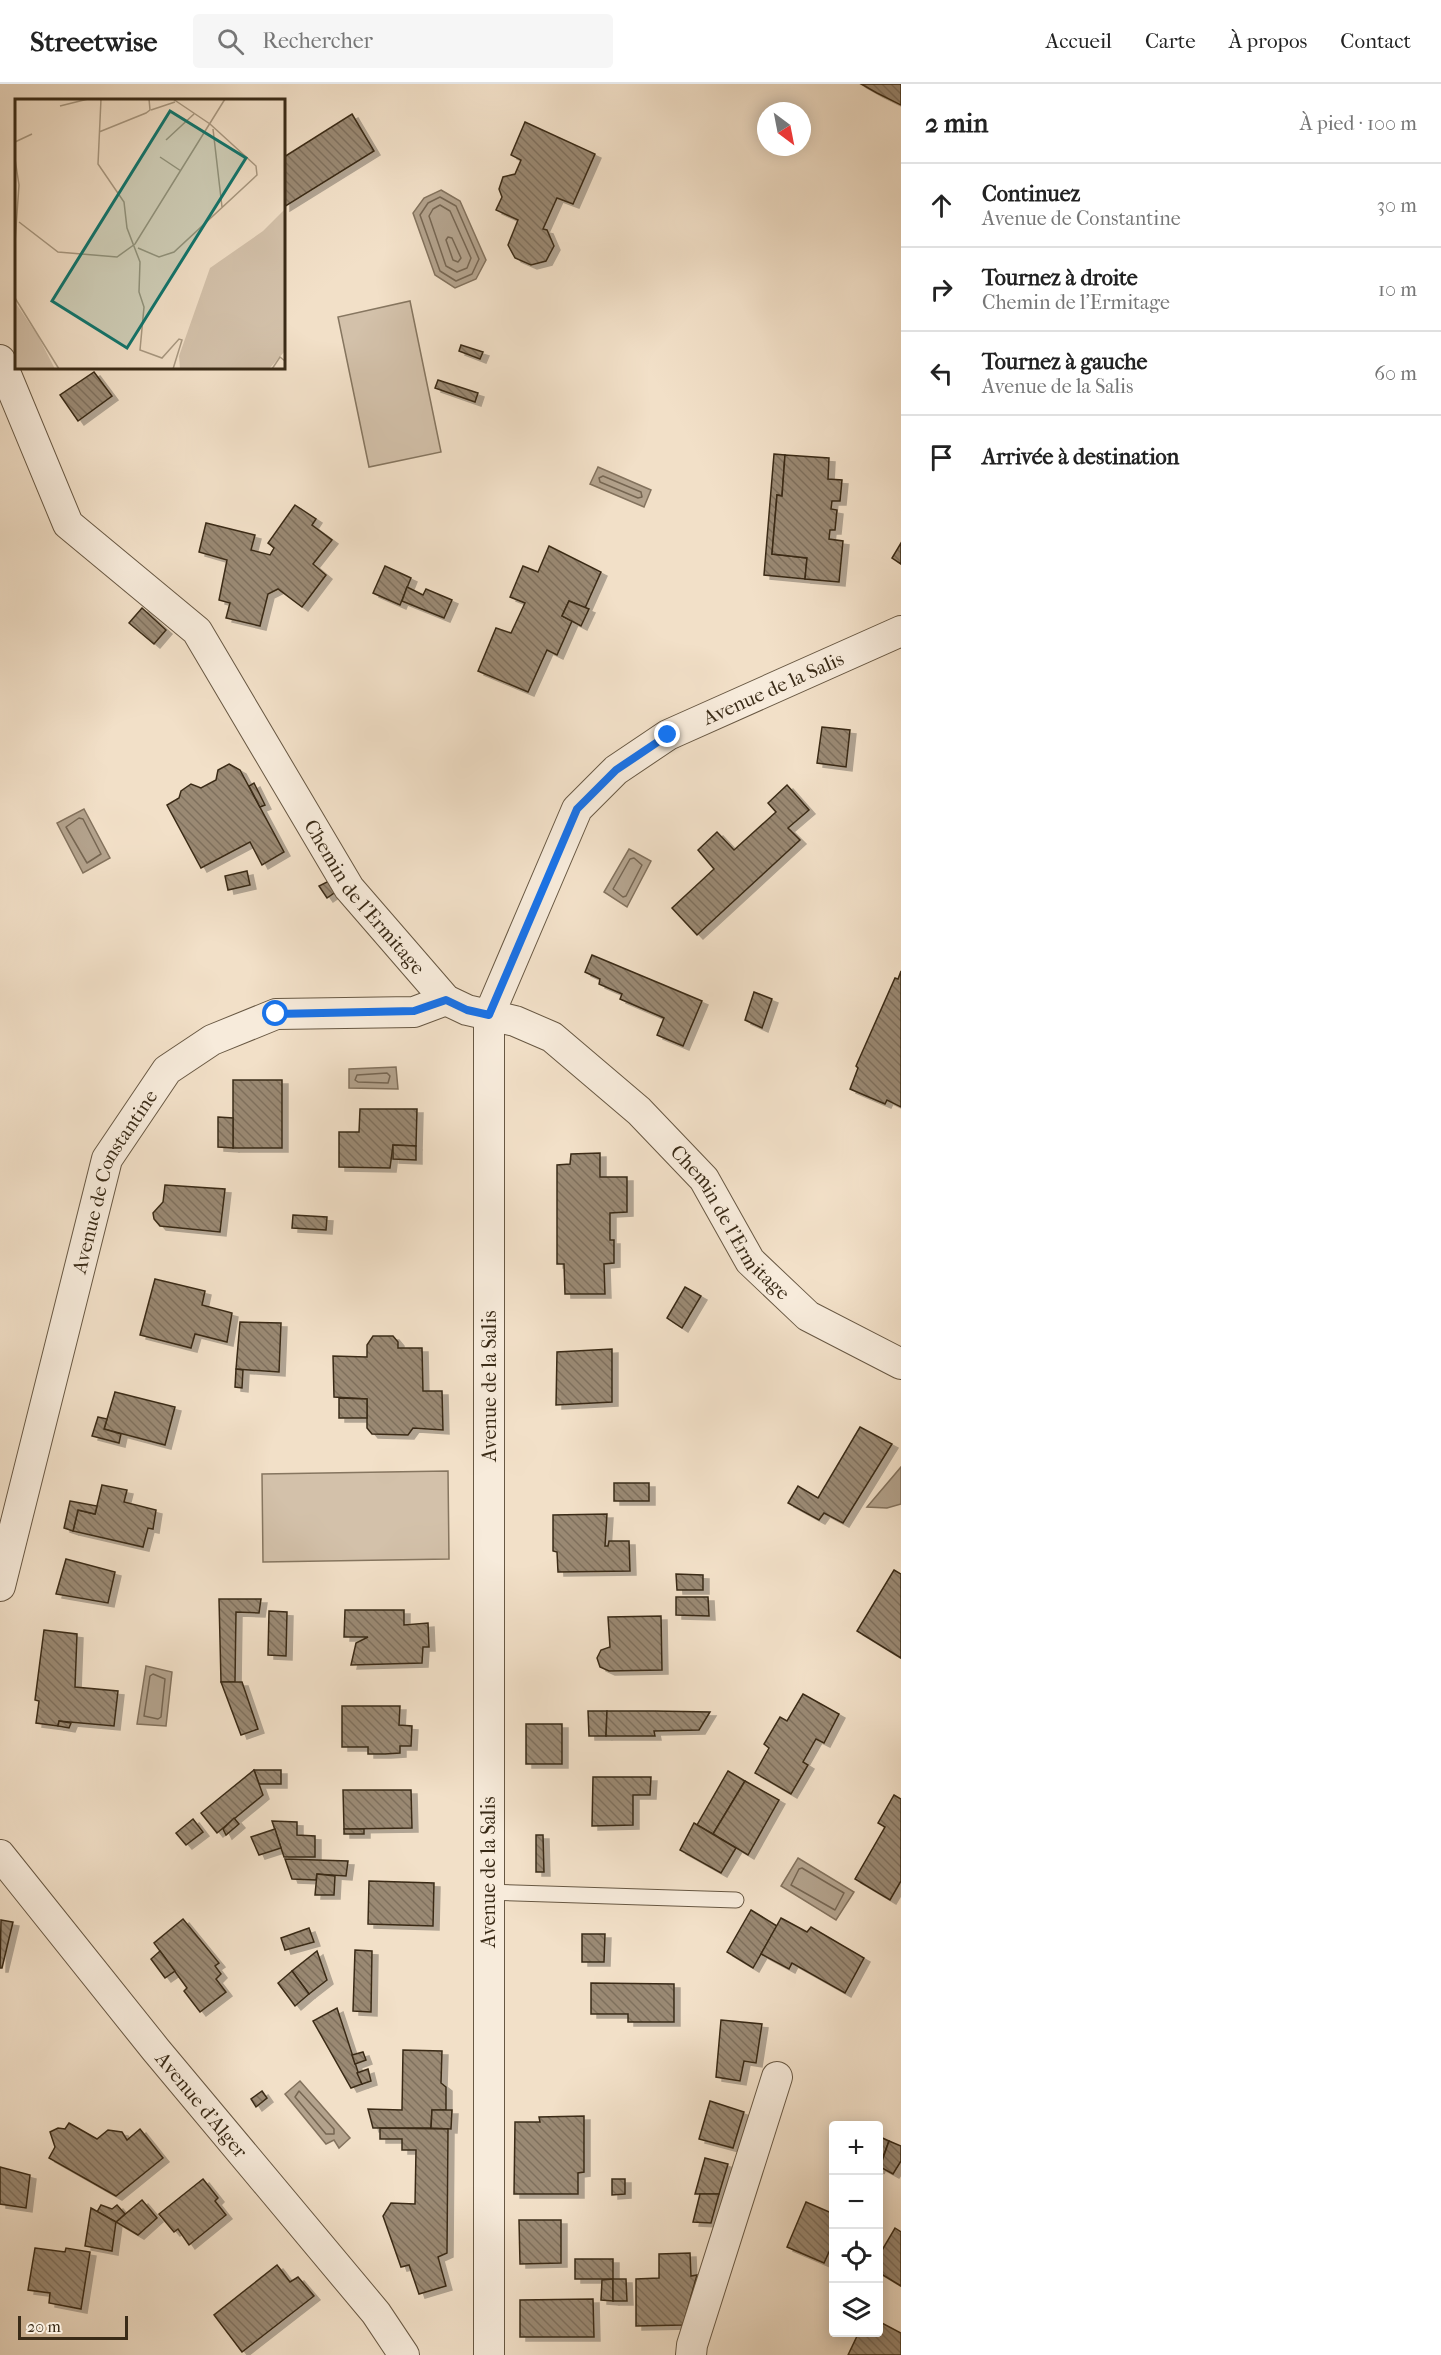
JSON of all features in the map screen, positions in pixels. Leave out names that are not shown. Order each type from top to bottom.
[{"type":"street","name":"Chemin de l'Ermitage","points":[[0,360],[68,524],[198,631],[349,888],[446,1000],[467,1010],[515,1021],[552,1037],[639,1111],[704,1179],[750,1262],[808,1316],[901,1364]]},
{"type":"street","name":"Avenue de la Salis","points":[[489,2355],[489,1015],[577,809],[616,770],[668,735],[901,631]]},
{"type":"street","name":"Avenue de Constantine","points":[[0,1586],[107,1159],[167,1070],[212,1041],[276,1014],[414,1011],[446,1000]]},
{"type":"street","name":"Avenue d'Alger","points":[[0,1855],[156,2050],[376,2313],[404,2355]]},
{"type":"street","points":[[691,2355],[695,2334],[777,2077]]},
{"type":"lane","points":[[488,1892],[736,1900]]},
{"type":"shaded area","points":[[410,301],[441,452],[369,467],[338,317]]},
{"type":"shaded area","points":[[448,1471],[449,1559],[263,1562],[262,1474]]},
{"type":"water","points":[[441,190],[460,201],[486,260],[476,279],[455,288],[435,275],[413,213],[424,198]]},
{"type":"water","points":[[598,467],[651,490],[644,507],[590,484]]},
{"type":"water","points":[[84,809],[110,858],[83,873],[57,823]]},
{"type":"water","points":[[629,849],[651,861],[627,907],[604,892]]},
{"type":"water","points":[[396,1067],[398,1089],[349,1088],[349,1069]]},
{"type":"water","points":[[901,1467],[901,1504],[887,1508],[867,1507]]},
{"type":"water","points":[[146,1666],[172,1672],[166,1726],[137,1724]]},
{"type":"water","points":[[798,1858],[854,1892],[836,1920],[781,1886]]},
{"type":"water","points":[[300,2081],[350,2138],[339,2148],[334,2140],[326,2144],[285,2094]]},
{"type":"building","points":[[861,84],[901,84],[901,105],[877,93]]},
{"type":"building","points":[[352,114],[374,151],[285,206],[285,156]]},
{"type":"building","points":[[525,122],[595,154],[573,204],[557,198],[543,229],[547,230],[554,246],[546,261],[531,265],[515,258],[508,245],[518,220],[496,210],[502,197],[499,189],[503,177],[515,174],[521,160],[511,155]]},
{"type":"building","points":[[461,345],[483,352],[480,359],[459,351]]},
{"type":"building","points":[[94,372],[112,396],[78,421],[60,395]]},
{"type":"building","points":[[438,380],[478,393],[475,402],[435,388]]},
{"type":"building","points":[[774,454],[785,455],[782,496],[777,495],[772,554],[807,558],[805,579],[764,575]]},
{"type":"building","points":[[785,455],[829,458],[828,479],[842,480],[840,501],[832,501],[831,509],[837,510],[835,530],[830,530],[829,539],[843,541],[839,582],[805,579],[807,558],[772,554],[777,495],[782,496]]},
{"type":"building","points":[[295,505],[316,519],[312,525],[332,540],[313,564],[326,575],[302,607],[278,589],[268,594],[260,626],[226,618],[230,603],[219,600],[227,560],[199,552],[206,523],[255,535],[251,550],[270,555],[274,548],[268,543]]},
{"type":"building","points":[[901,543],[901,564],[892,558]]},
{"type":"building","points":[[549,546],[601,572],[585,608],[569,601],[562,616],[572,621],[557,655],[547,650],[528,692],[478,671],[496,628],[511,633],[525,603],[510,597],[523,566],[538,572]]},
{"type":"building","points":[[385,566],[411,578],[400,605],[373,593]]},
{"type":"building","points":[[407,587],[423,595],[426,589],[452,600],[444,618],[402,601]]},
{"type":"building","points":[[569,601],[589,609],[581,626],[562,616]]},
{"type":"building","points":[[142,608],[166,630],[154,644],[129,623]]},
{"type":"building","points":[[822,727],[850,730],[846,767],[817,763]]},
{"type":"building","points":[[229,764],[240,770],[284,852],[262,865],[250,842],[201,868],[167,805],[179,798],[181,791],[191,784],[201,788],[216,780],[218,770]]},
{"type":"building","points":[[254,783],[265,805],[260,807],[249,786]]},
{"type":"building","points":[[787,785],[809,810],[788,828],[800,840],[697,935],[672,908],[714,869],[698,850],[717,832],[734,850],[776,812],[768,803]]},
{"type":"building","points":[[247,871],[250,885],[228,890],[225,876]]},
{"type":"building","points":[[331,880],[337,891],[327,898],[319,886]]},
{"type":"building","points":[[592,955],[702,1001],[683,1046],[657,1035],[664,1018],[620,999],[622,994],[599,984],[600,979],[585,972]]},
{"type":"building","points":[[901,971],[901,1107],[887,1100],[885,1104],[850,1089],[858,1068],[856,1066],[895,978],[898,979]]},
{"type":"building","points":[[754,992],[772,999],[762,1028],[745,1020]]},
{"type":"building","points":[[233,1080],[282,1080],[282,1148],[233,1148]]},
{"type":"building","points":[[360,1109],[417,1109],[416,1146],[393,1145],[390,1168],[339,1167],[339,1132],[359,1132]]},
{"type":"building","points":[[218,1117],[233,1118],[233,1148],[218,1147]]},
{"type":"building","points":[[393,1145],[416,1146],[416,1160],[393,1159]]},
{"type":"building","points":[[600,1153],[600,1177],[627,1177],[627,1212],[610,1213],[610,1240],[614,1240],[614,1263],[604,1264],[605,1294],[565,1294],[564,1264],[557,1264],[557,1165],[570,1164],[571,1154]]},
{"type":"building","points":[[165,1185],[225,1189],[220,1232],[160,1226],[154,1219],[153,1213],[163,1202]]},
{"type":"building","points":[[293,1215],[327,1217],[326,1230],[292,1228]]},
{"type":"building","points":[[155,1279],[205,1291],[202,1305],[232,1313],[227,1342],[195,1334],[191,1348],[140,1335]]},
{"type":"building","points":[[685,1287],[701,1296],[682,1328],[667,1318]]},
{"type":"building","points":[[240,1322],[281,1323],[279,1372],[236,1369]]},
{"type":"building","points":[[373,1336],[393,1336],[398,1342],[398,1348],[422,1348],[423,1391],[442,1391],[443,1430],[413,1428],[408,1435],[372,1434],[367,1428],[367,1399],[334,1397],[333,1356],[367,1357],[367,1345]]},
{"type":"building","points":[[612,1349],[612,1402],[556,1405],[557,1352]]},
{"type":"building","points":[[236,1369],[243,1370],[242,1388],[235,1387]]},
{"type":"building","points":[[115,1392],[175,1407],[165,1445],[104,1429]]},
{"type":"building","points":[[339,1398],[367,1399],[367,1418],[339,1418]]},
{"type":"building","points":[[98,1417],[107,1419],[104,1429],[121,1434],[119,1443],[92,1436]]},
{"type":"building","points":[[860,1427],[892,1444],[843,1523],[824,1513],[819,1520],[788,1503],[798,1486],[818,1498]]},
{"type":"building","points":[[614,1483],[649,1483],[649,1501],[614,1501]]},
{"type":"building","points":[[102,1485],[127,1490],[124,1502],[156,1510],[153,1529],[148,1528],[143,1547],[73,1531],[78,1510],[95,1514]]},
{"type":"building","points":[[70,1501],[97,1506],[95,1514],[78,1510],[73,1531],[64,1528]]},
{"type":"building","points":[[607,1514],[605,1546],[608,1546],[609,1541],[629,1541],[630,1571],[558,1572],[557,1552],[553,1551],[553,1515]]},
{"type":"building","points":[[66,1559],[115,1572],[108,1603],[56,1594]]},
{"type":"building","points":[[894,1570],[901,1574],[901,1658],[857,1631]]},
{"type":"building","points":[[676,1574],[703,1575],[703,1590],[677,1590]]},
{"type":"building","points":[[676,1597],[708,1597],[709,1616],[676,1615]]},
{"type":"building","points":[[219,1599],[261,1599],[259,1613],[236,1612],[235,1682],[221,1682]]},
{"type":"building","points":[[345,1610],[404,1610],[404,1625],[428,1623],[429,1647],[423,1647],[422,1663],[351,1665],[356,1643],[368,1637],[344,1637]]},
{"type":"building","points":[[269,1611],[287,1612],[286,1656],[268,1655]]},
{"type":"building","points":[[661,1616],[662,1670],[609,1671],[600,1667],[597,1658],[601,1650],[610,1647],[608,1617]]},
{"type":"building","points":[[44,1630],[77,1634],[75,1687],[118,1691],[114,1726],[59,1721],[58,1726],[36,1723],[39,1701],[35,1700]]},
{"type":"building","points":[[221,1682],[242,1682],[258,1729],[241,1735]]},
{"type":"building","points":[[803,1694],[839,1714],[824,1743],[816,1739],[803,1762],[808,1765],[791,1794],[755,1773],[769,1748],[764,1744],[780,1717],[787,1721]]},
{"type":"building","points":[[342,1706],[400,1706],[399,1725],[412,1726],[411,1746],[400,1746],[400,1753],[385,1754],[368,1754],[368,1747],[342,1747]]},
{"type":"building","points":[[588,1711],[607,1711],[606,1736],[589,1736]]},
{"type":"building","points":[[607,1711],[710,1712],[699,1730],[654,1731],[655,1736],[606,1736]]},
{"type":"building","points":[[59,1721],[71,1723],[69,1728],[58,1726]]},
{"type":"building","points":[[526,1724],[562,1724],[562,1764],[526,1764]]},
{"type":"building","points":[[254,1770],[281,1770],[281,1784],[259,1784]]},
{"type":"building","points":[[254,1770],[263,1795],[217,1833],[201,1813]]},
{"type":"building","points":[[728,1771],[745,1781],[713,1834],[697,1825]]},
{"type":"building","points":[[593,1777],[651,1777],[650,1795],[633,1795],[633,1825],[592,1826]]},
{"type":"building","points":[[745,1781],[779,1800],[748,1855],[713,1834]]},
{"type":"building","points":[[343,1790],[411,1790],[412,1828],[344,1829]]},
{"type":"building","points":[[894,1795],[901,1799],[901,1881],[890,1900],[855,1879],[885,1827],[878,1823]]},
{"type":"building","points":[[234,1818],[239,1824],[226,1835],[223,1829]]},
{"type":"building","points":[[193,1819],[203,1832],[186,1845],[176,1833]]},
{"type":"building","points":[[272,1821],[297,1822],[297,1835],[315,1836],[315,1857],[284,1857]]},
{"type":"building","points":[[694,1823],[736,1848],[721,1873],[680,1850]]},
{"type":"building","points":[[275,1829],[281,1848],[259,1855],[251,1837]]},
{"type":"building","points":[[344,1829],[364,1829],[364,1834],[344,1834]]},
{"type":"building","points":[[536,1835],[543,1835],[544,1872],[536,1872]]},
{"type":"building","points":[[285,1859],[348,1861],[346,1876],[317,1874],[316,1880],[292,1879]]},
{"type":"building","points":[[317,1874],[335,1876],[334,1895],[315,1895]]},
{"type":"building","points":[[369,1881],[434,1883],[433,1926],[368,1924]]},
{"type":"building","points":[[751,1910],[777,1926],[753,1968],[727,1952]]},
{"type":"building","points":[[781,1918],[807,1932],[811,1927],[864,1958],[845,1993],[792,1963],[789,1969],[761,1954]]},
{"type":"building","points":[[183,1919],[219,1963],[215,1966],[221,1974],[216,1979],[226,1992],[200,2012],[184,1991],[187,1988],[154,1943]]},
{"type":"building","points":[[1,1920],[13,1922],[2,1968],[0,1968]]},
{"type":"building","points":[[309,1928],[314,1942],[285,1950],[281,1938]]},
{"type":"building","points":[[582,1934],[605,1934],[604,1962],[582,1962]]},
{"type":"building","points":[[355,1950],[372,1951],[371,2012],[353,2011]]},
{"type":"building","points":[[160,1951],[175,1971],[165,1978],[151,1959]]},
{"type":"building","points":[[317,1951],[327,1980],[309,1994],[292,1971]]},
{"type":"building","points":[[292,1971],[309,1994],[295,2006],[278,1983]]},
{"type":"building","points":[[591,1983],[674,1984],[674,2022],[628,2022],[628,2014],[591,2014]]},
{"type":"building","points":[[337,2008],[362,2084],[351,2088],[313,2021]]},
{"type":"building","points":[[721,2020],[762,2024],[756,2063],[744,2061],[740,2081],[716,2077]]},
{"type":"building","points":[[403,2050],[442,2051],[441,2083],[446,2087],[446,2110],[432,2110],[431,2128],[373,2128],[368,2109],[402,2110]]},
{"type":"building","points":[[363,2052],[366,2060],[355,2064],[352,2055]]},
{"type":"building","points":[[368,2069],[371,2081],[362,2084],[357,2073]]},
{"type":"building","points":[[262,2091],[267,2098],[256,2107],[251,2099]]},
{"type":"building","points":[[710,2101],[744,2112],[733,2148],[699,2139]]},
{"type":"building","points":[[432,2110],[452,2110],[451,2129],[431,2128]]},
{"type":"building","points":[[584,2116],[584,2172],[578,2173],[578,2194],[514,2194],[515,2122],[540,2122],[539,2117]]},
{"type":"building","points":[[69,2123],[97,2139],[108,2130],[122,2132],[127,2140],[140,2129],[163,2158],[116,2196],[49,2158],[55,2147],[50,2132],[58,2128],[65,2129]]},
{"type":"building","points":[[380,2128],[448,2129],[447,2253],[438,2257],[446,2286],[419,2294],[409,2265],[401,2267],[383,2216],[391,2203],[415,2204],[416,2150],[402,2150],[402,2139],[380,2139]]},
{"type":"building","points":[[883,2138],[889,2141],[883,2157]]},
{"type":"building","points":[[889,2141],[901,2146],[901,2161],[893,2174],[883,2169],[883,2158]]},
{"type":"building","points":[[705,2158],[728,2164],[719,2194],[695,2194]]},
{"type":"building","points":[[0,2167],[30,2175],[26,2208],[0,2204]]},
{"type":"building","points":[[203,2179],[218,2198],[215,2201],[226,2215],[189,2245],[178,2229],[174,2232],[159,2214]]},
{"type":"building","points":[[612,2179],[625,2179],[625,2194],[612,2195]]},
{"type":"building","points":[[700,2194],[719,2194],[711,2223],[693,2222]]},
{"type":"building","points":[[142,2200],[157,2218],[138,2235],[116,2222]]},
{"type":"building","points":[[806,2202],[829,2212],[829,2252],[824,2263],[787,2247]]},
{"type":"building","points":[[101,2205],[112,2209],[117,2205],[125,2214],[116,2222],[97,2212]]},
{"type":"building","points":[[91,2208],[116,2222],[112,2251],[85,2246]]},
{"type":"building","points":[[519,2220],[561,2220],[561,2263],[520,2264]]},
{"type":"building","points":[[895,2228],[901,2232],[901,2286],[883,2275],[883,2248]]},
{"type":"building","points":[[35,2248],[65,2252],[66,2248],[90,2252],[81,2309],[49,2303],[50,2293],[28,2290]]},
{"type":"building","points":[[690,2253],[691,2276],[697,2275],[683,2325],[636,2326],[636,2279],[659,2278],[659,2254]]},
{"type":"building","points":[[575,2259],[613,2259],[613,2279],[575,2279]]},
{"type":"building","points":[[277,2265],[290,2282],[298,2277],[314,2296],[242,2352],[214,2315]]},
{"type":"building","points":[[613,2279],[613,2301],[601,2300],[602,2280]]},
{"type":"building","points":[[613,2279],[626,2279],[627,2301],[613,2301]]},
{"type":"building","points":[[593,2299],[594,2337],[520,2337],[520,2300]]},
{"type":"building","points":[[883,2324],[901,2333],[901,2355],[848,2355],[857,2337],[883,2337]]},
{"type":"route","points":[[276,1014],[414,1011],[446,1000],[467,1010],[489,1015],[577,809],[616,770],[668,735]]}]
